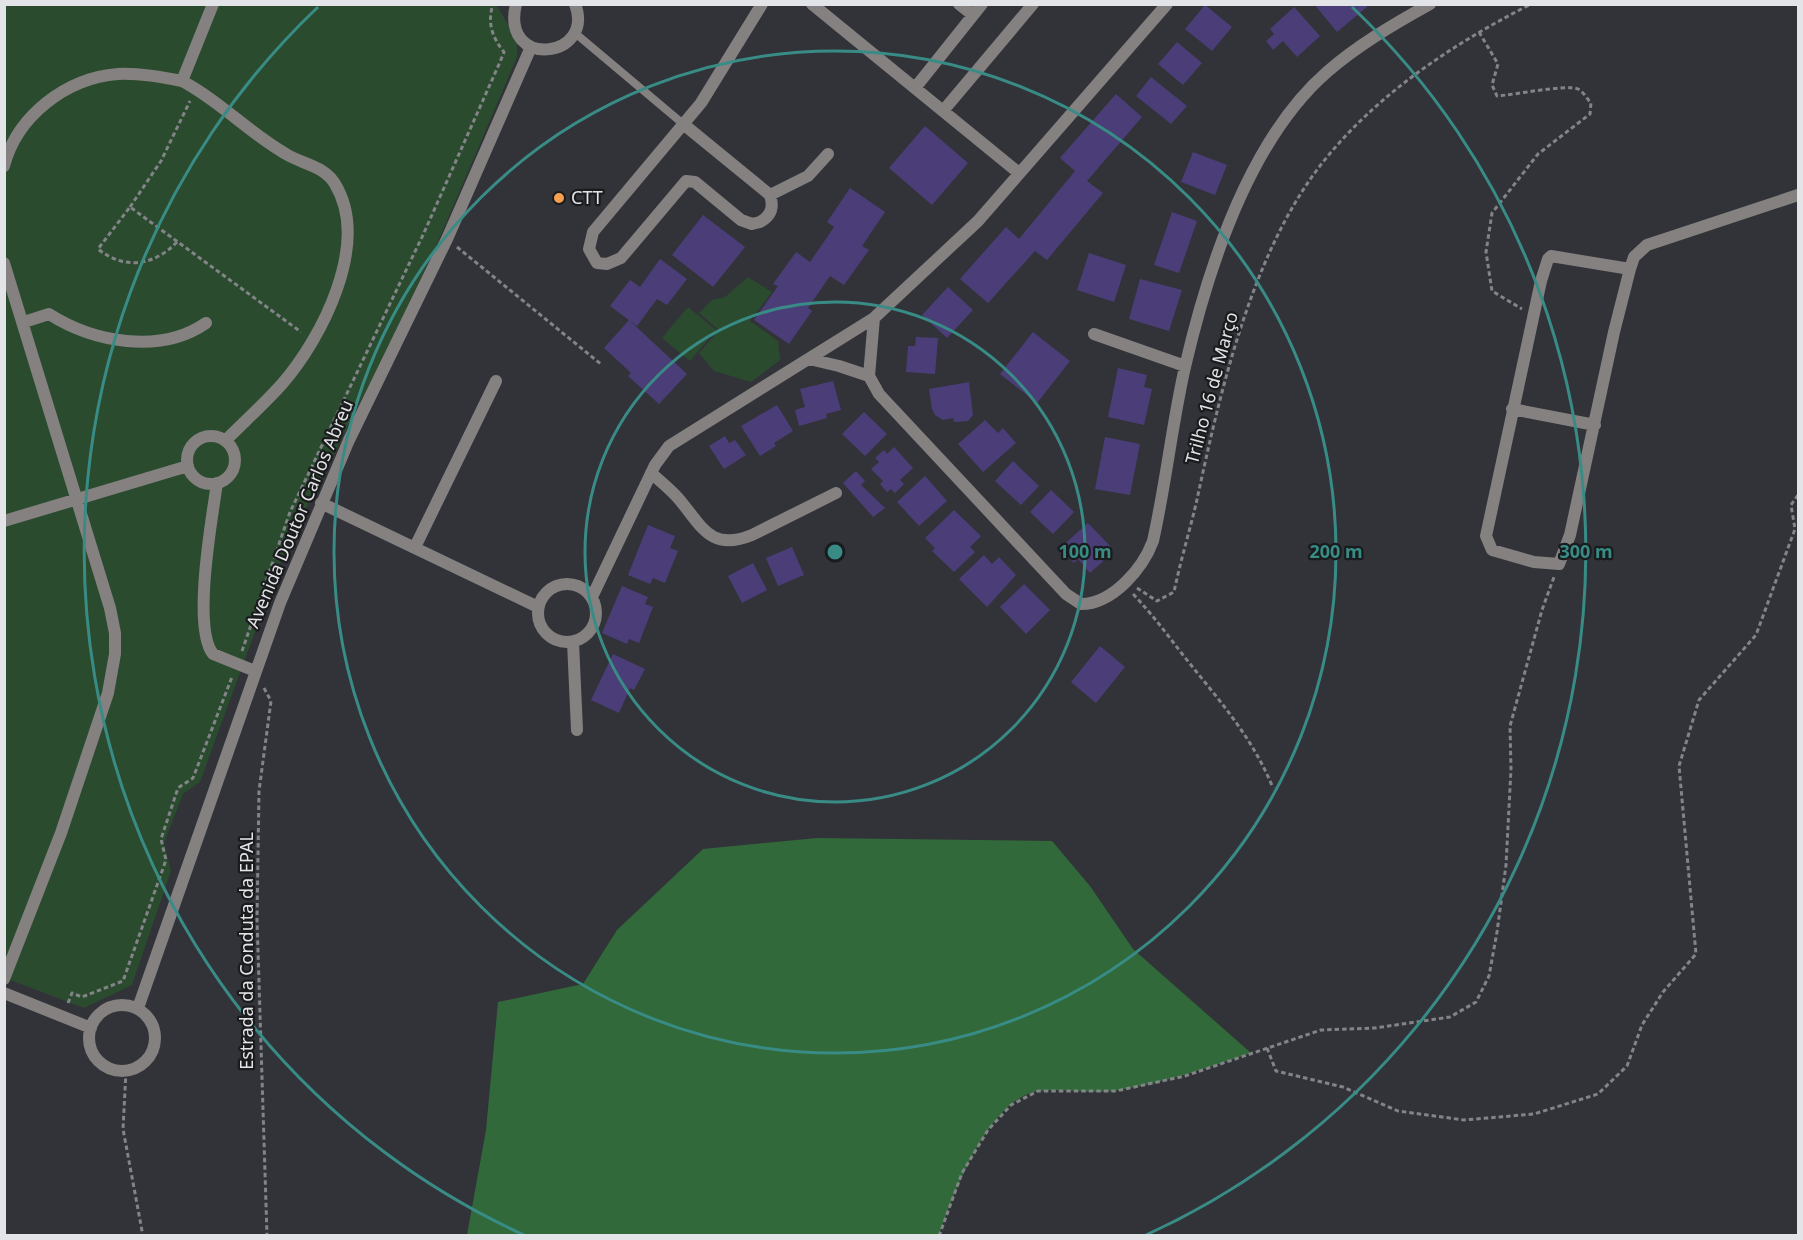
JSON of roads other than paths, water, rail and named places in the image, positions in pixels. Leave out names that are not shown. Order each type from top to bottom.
[{"type":"street","points":[[182,81],[213,4]]},
{"type":"street","points":[[516,4],[513,16],[514,29],[521,40],[543,51],[556,49],[567,43],[574,33],[578,21],[574,4]]},
{"type":"street","points":[[682,123],[770,195],[772,206],[769,214],[760,222],[752,224],[741,220],[695,182],[689,180],[683,182],[621,258],[602,265],[594,259],[589,243],[593,232],[682,123],[701,103],[762,4]]},
{"type":"street","points":[[812,4],[1019,173]]},
{"type":"street","points":[[959,4],[973,15]]},
{"type":"street","points":[[915,88],[982,4]]},
{"type":"street","points":[[943,111],[1034,4]]},
{"type":"street","points":[[592,597],[576,585],[557,585],[542,597],[537,616],[546,634],[563,642],[573,642],[581,639],[594,624],[596,615],[592,597],[651,473],[659,458],[674,441],[874,318],[943,256],[1167,4]]},
{"type":"street","points":[[874,318],[869,376],[879,394],[1066,594],[1076,602],[1086,604],[1105,597],[1126,582],[1144,559],[1153,541],[1185,366],[1229,227],[1249,179],[1271,140],[1326,73],[1354,50],[1430,4]]},
{"type":"street","name":"Avenida Doutor Carlos Abreu","points":[[138,1008],[255,671],[321,503],[375,384],[447,239],[531,47]]},
{"type":"street","points":[[4,166],[16,137],[25,123],[51,99],[96,78],[120,74],[182,81],[195,88],[270,145],[323,171],[335,183],[346,208],[348,242],[334,296],[313,340],[282,384],[227,439]]},
{"type":"street","points":[[770,195],[808,177],[828,154]]},
{"type":"street","points":[[1630,269],[1551,256],[1546,264],[1512,409],[1486,536],[1492,550],[1534,562],[1559,564],[1570,535],[1614,332],[1634,257],[1647,245],[1798,195]]},
{"type":"street","points":[[4,263],[110,608],[115,633],[115,664],[87,757],[4,979]]},
{"type":"street","points":[[24,322],[49,314],[90,334],[139,341],[185,334],[206,323]]},
{"type":"street","points":[[1094,334],[1185,366]]},
{"type":"street","points":[[809,359],[869,376]]},
{"type":"street","points":[[415,547],[496,381]]},
{"type":"street","points":[[1512,409],[1595,425]]},
{"type":"street","points":[[215,436],[227,439],[235,453],[232,473],[225,480],[217,483],[198,481],[190,474],[188,466],[188,451],[194,442],[215,436]]},
{"type":"street","points":[[4,521],[188,466]]},
{"type":"street","points":[[651,473],[678,498],[709,536],[722,540],[742,539],[752,535],[836,494]]},
{"type":"street","points":[[217,483],[204,609],[205,638],[213,654],[255,671]]},
{"type":"street","points":[[321,503],[538,607]]},
{"type":"street","points":[[573,642],[577,730]]},
{"type":"street","points":[[4,993],[91,1028]]},
{"type":"street","points":[[119,1004],[138,1008],[151,1020],[156,1037],[153,1052],[146,1063],[126,1071],[104,1066],[94,1057],[89,1046],[94,1019],[103,1010],[119,1004]]},
{"type":"lane","points":[[574,33],[682,123]]},
{"type":"place","name":"CTT","points":[[559,198]]}]
